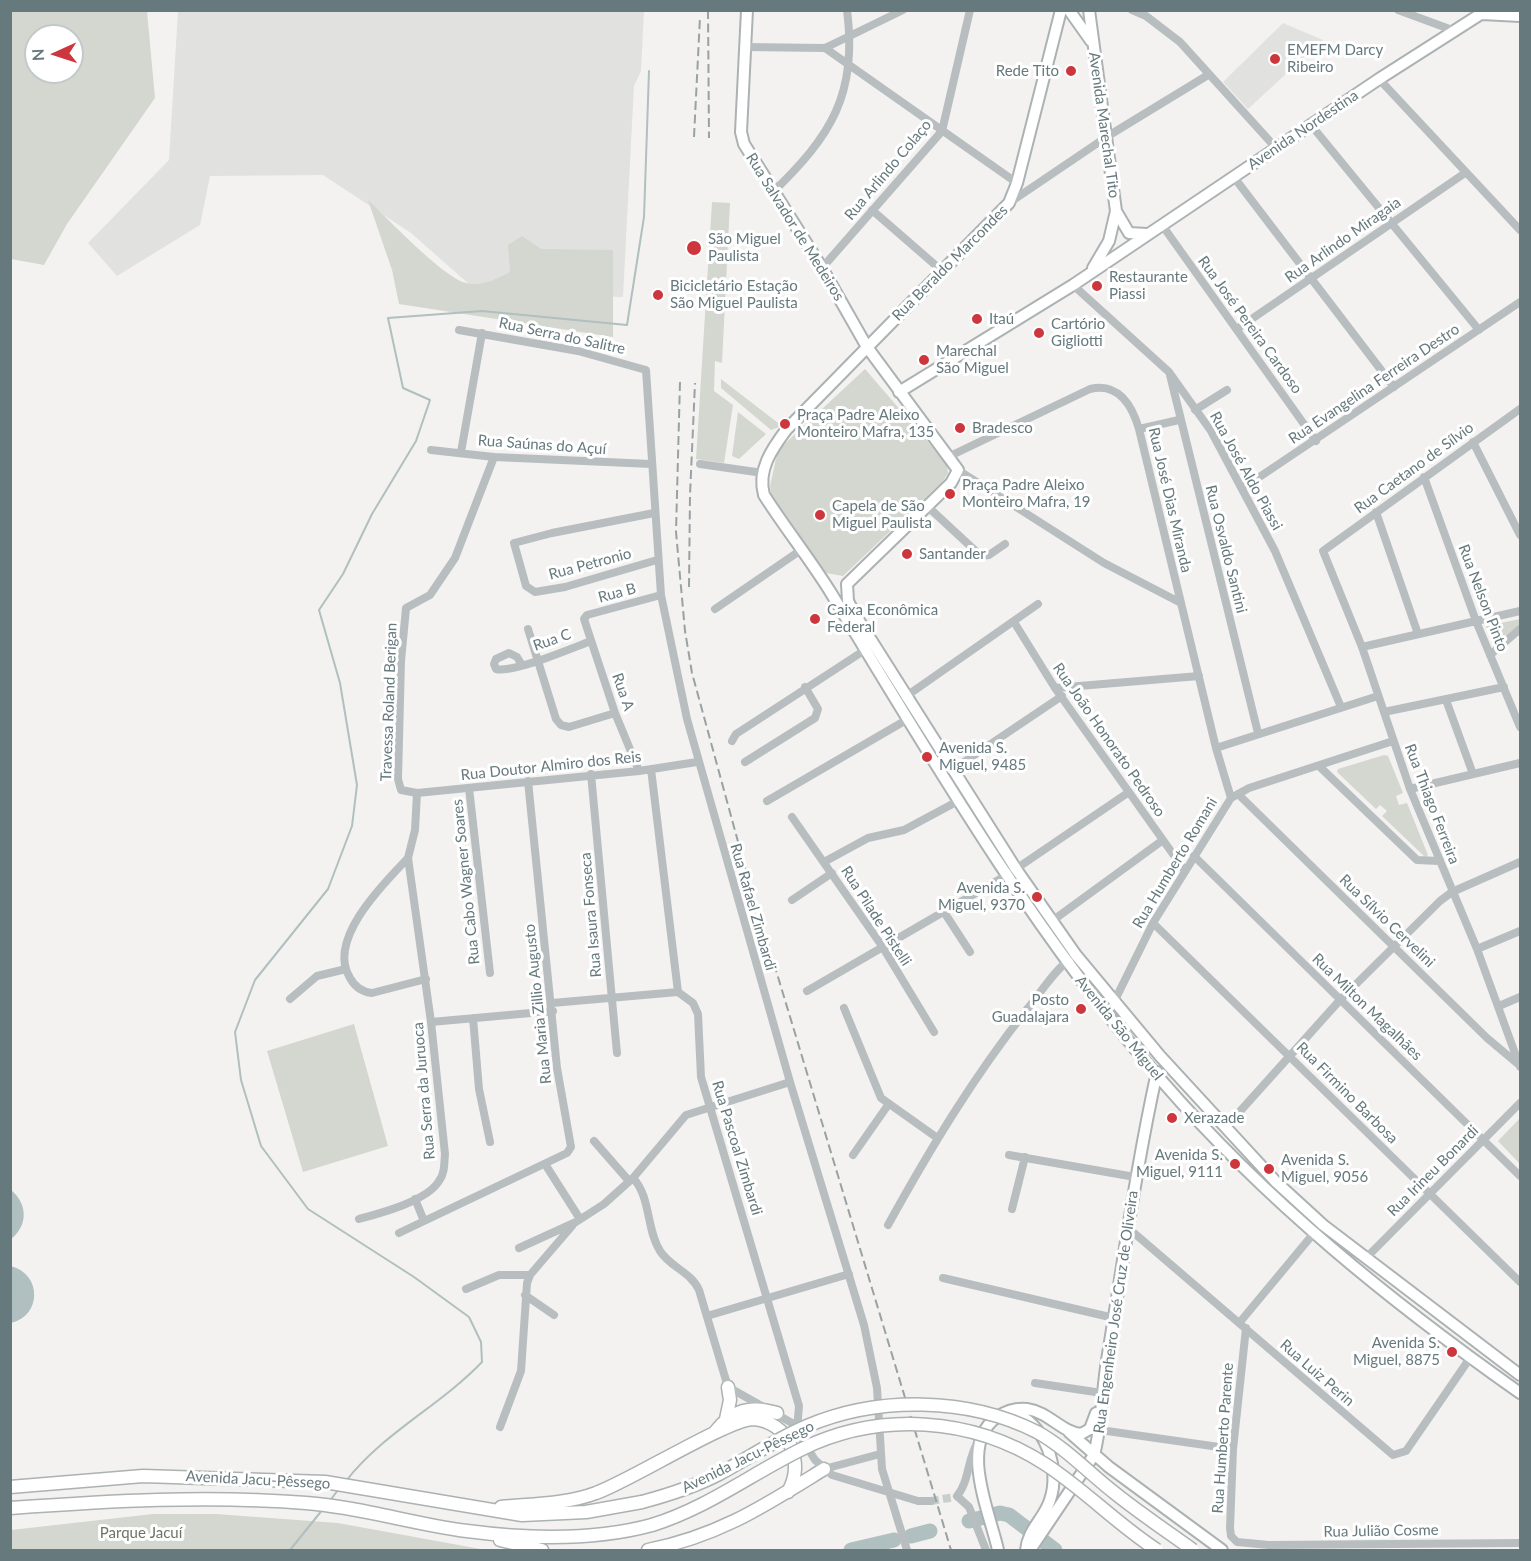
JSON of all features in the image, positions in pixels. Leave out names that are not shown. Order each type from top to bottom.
[{"type":"highway","points":[[726,1419],[730,1400],[728,1387]]},
{"type":"highway","name":"Avenida Jacu-Pêssego","points":[[10,1487],[143,1476],[325,1482],[479,1509],[550,1515],[604,1510],[642,1502],[700,1482],[763,1447],[838,1414],[893,1405],[953,1408],[988,1414],[1038,1433],[1193,1551]]},
{"type":"highway","points":[[712,1436],[726,1419],[749,1408],[777,1413]]},
{"type":"highway","points":[[479,1509],[569,1500],[595,1494],[630,1479],[712,1436],[753,1419],[769,1423],[780,1430],[789,1441],[796,1468],[796,1478],[788,1492]]},
{"type":"highway","name":"Avenida Jacu-Pêssego","points":[[10,1508],[145,1498],[220,1498],[308,1503],[348,1508],[467,1531],[571,1537],[652,1525],[700,1507],[781,1460],[843,1432],[865,1427],[916,1424],[967,1430],[1022,1452],[1046,1465],[1157,1551]]},
{"type":"highway","points":[[648,1551],[674,1545],[720,1529],[756,1513],[824,1469]]},
{"type":"highway","points":[[467,1531],[542,1551]]},
{"type":"main road","name":"Rua Salvador de Medeiros","points":[[747,10],[742,138],[773,192],[822,268],[867,347],[899,392],[950,456],[958,470]]},
{"type":"main road","name":"Rua Beraldo Marcondes","points":[[762,473],[772,449],[786,430],[1009,203],[1017,183],[1061,10]]},
{"type":"main road","points":[[1069,10],[1093,44]]},
{"type":"main road","name":"Avenida Marechal Tito","points":[[1089,10],[1108,136],[1116,211],[1109,241],[1091,271]]},
{"type":"main road","points":[[1485,12],[1521,16]]},
{"type":"main road","name":"Avenida Nordestina","points":[[1150,234],[1379,79],[1485,12]]},
{"type":"main road","points":[[1116,211],[1129,233],[1150,234]]},
{"type":"main road","name":"Avenida Marechal Tito","points":[[899,392],[1073,285],[1150,234]]},
{"type":"main road","points":[[818,574],[831,584],[847,584],[957,477],[958,470]]},
{"type":"main road","name":"Avenida São Miguel","points":[[762,473],[764,495],[818,574],[958,801],[1156,1074],[1229,1152],[1314,1233],[1470,1358],[1521,1393]]},
{"type":"main road","name":"Avenida São Miguel","points":[[847,584],[850,606],[952,770],[1011,872],[1052,921],[1071,958],[1115,1000],[1160,1056],[1276,1182],[1323,1225],[1521,1376]]},
{"type":"main road","name":"Rua Engenheiro José Cruz de Oliveira","points":[[1029,1549],[1094,1455],[1100,1430],[1102,1393],[1134,1177],[1160,1056]]},
{"type":"main road","points":[[998,1551],[977,1457],[979,1439],[991,1422],[1010,1411],[1035,1411],[1064,1428],[1081,1434],[1090,1429],[1102,1393]]},
{"type":"main road","points":[[1010,1411],[1029,1420],[1043,1438],[1052,1467],[1052,1493],[1049,1503],[1030,1534],[1029,1549]]},
{"type":"main road","points":[[1064,1428],[1094,1455],[1222,1551]]},
{"type":"street","points":[[773,192],[804,162],[826,133],[841,99],[850,67],[847,10]]},
{"type":"street","points":[[744,47],[825,48],[903,10]]},
{"type":"street","name":"Rua Arlindo Colaço","points":[[822,268],[942,131],[970,10]]},
{"type":"street","points":[[1132,10],[1146,16],[1180,42],[1276,148]]},
{"type":"street","points":[[1398,10],[1455,31]]},
{"type":"street","points":[[825,48],[1017,183]]},
{"type":"street","points":[[1009,203],[1108,136],[1208,75]]},
{"type":"street","points":[[1379,79],[1521,230]]},
{"type":"street","points":[[1311,125],[1479,330]]},
{"type":"street","name":"Rua Arlindo Miragaia","points":[[1237,329],[1465,173]]},
{"type":"street","points":[[1233,176],[1394,387]]},
{"type":"street","points":[[872,210],[941,270]]},
{"type":"street","name":"Rua José Pereira Cardoso","points":[[1162,225],[1316,441]]},
{"type":"street","name":"Rua José Aldo Piassi","points":[[1073,285],[1169,372],[1211,430],[1275,551],[1341,707]]},
{"type":"street","name":"Rua Evangelina Ferreira Destro","points":[[1243,488],[1521,302]]},
{"type":"street","name":"Rua Serra do Salitre","points":[[459,330],[578,351],[636,365]]},
{"type":"street","name":"Rua Serra do Salitre","points":[[461,452],[482,333]]},
{"type":"street","name":"Rua Rafael Zimbardi","points":[[636,365],[646,369],[647,375],[661,595],[697,762],[790,1082],[849,1274],[877,1388],[880,1454],[888,1490],[907,1551]]},
{"type":"street","name":"Rua Osvaldo Santini","points":[[1169,372],[1258,733]]},
{"type":"street","name":"Rua José Dias Miranda","points":[[950,456],[1099,387],[1113,389],[1122,396],[1139,429],[1216,747],[1234,796]]},
{"type":"street","points":[[1195,410],[1227,390]]},
{"type":"street","name":"Rua Caetano de Sílvio","points":[[1323,550],[1521,409]]},
{"type":"street","points":[[1139,429],[1179,420]]},
{"type":"street","points":[[1473,442],[1521,535]]},
{"type":"street","name":"Rua Saúnas do Açuí","points":[[431,450],[494,457],[651,464]]},
{"type":"street","name":"Travessa Roland Berigan","points":[[413,793],[401,790],[398,778],[401,661],[406,608],[430,596],[455,558],[494,457]]},
{"type":"street","points":[[700,464],[762,473]]},
{"type":"street","points":[[958,470],[1104,563],[1181,603]]},
{"type":"street","name":"Rua Nelson Pinto","points":[[1424,477],[1476,621],[1504,687],[1518,711],[1521,727]]},
{"type":"street","points":[[927,506],[981,556],[989,555],[1005,544]]},
{"type":"street","points":[[1376,512],[1418,634]]},
{"type":"street","name":"Rua Petronio","points":[[654,513],[552,533],[514,543],[529,591],[565,587],[657,560]]},
{"type":"street","points":[[715,609],[801,550]]},
{"type":"street","name":"Rua Thiago Ferreira","points":[[1323,550],[1362,646],[1410,789],[1477,949],[1520,1065]]},
{"type":"street","name":"Rua B","points":[[584,621],[587,615],[661,595]]},
{"type":"street","points":[[905,697],[1038,604]]},
{"type":"street","points":[[1362,646],[1521,611]]},
{"type":"street","name":"Rua A","points":[[584,621],[615,713],[639,771]]},
{"type":"street","name":"Rua João Honorato Pedroso","points":[[1014,622],[1055,688],[1185,871]]},
{"type":"street","points":[[528,629],[556,719],[561,725],[569,727],[615,713]]},
{"type":"street","points":[[1490,655],[1521,629]]},
{"type":"street","name":"Rua C","points":[[522,665],[591,641]]},
{"type":"street","points":[[732,741],[736,734],[865,650]]},
{"type":"street","points":[[1055,688],[1199,676]]},
{"type":"street","points":[[745,762],[815,718],[818,709],[805,687]]},
{"type":"street","points":[[1384,712],[1504,687]]},
{"type":"street","points":[[952,770],[1062,696]]},
{"type":"street","points":[[1216,747],[1378,696]]},
{"type":"street","points":[[1446,700],[1473,774]]},
{"type":"street","points":[[767,801],[908,719]]},
{"type":"street","name":"Rua Humberto Romani","points":[[1115,1000],[1153,923],[1234,796],[1249,788],[1320,767],[1393,741]]},
{"type":"street","name":"Rua Doutor Almiro dos Reis","points":[[413,793],[639,771],[697,762]]},
{"type":"street","points":[[1410,789],[1521,763]]},
{"type":"street","points":[[1320,767],[1417,860],[1439,861]]},
{"type":"street","points":[[431,1022],[612,997],[678,992],[651,769]]},
{"type":"street","name":"Rua Isaura Fonseca","points":[[591,774],[617,1053]]},
{"type":"street","name":"Rua Maria Zillio Augusto","points":[[399,1233],[504,1185],[567,1153],[571,1147],[557,1068],[528,781]]},
{"type":"street","name":"Rua Cabo Wagner Soares","points":[[469,788],[490,973]]},
{"type":"street","points":[[807,991],[1011,872],[1129,792]]},
{"type":"street","points":[[413,793],[416,824],[408,858],[373,894],[354,926],[345,950],[346,969],[353,984],[364,992],[372,993],[426,979]]},
{"type":"street","name":"Rua Sílvio Cervelini","points":[[1234,796],[1394,946],[1487,1038],[1520,1065]]},
{"type":"street","points":[[824,862],[868,838],[904,830],[958,801]]},
{"type":"street","name":"Rua Pilade Pistelli","points":[[792,817],[882,946],[934,1032]]},
{"type":"street","points":[[1052,921],[1163,840]]},
{"type":"street","name":"Rua Milton Magalhães","points":[[1194,856],[1482,1141],[1521,1176]]},
{"type":"street","name":"Rua Serra da Juruoca","points":[[359,1219],[415,1199],[434,1188],[444,1172],[445,1154],[431,1022],[408,858]]},
{"type":"street","points":[[1225,1128],[1340,1000],[1452,892],[1521,862]]},
{"type":"street","points":[[792,900],[832,873]]},
{"type":"street","points":[[944,912],[970,952]]},
{"type":"street","name":"Rua Firmino Barbosa","points":[[1153,923],[1521,1282]]},
{"type":"street","points":[[1477,949],[1521,931]]},
{"type":"street","points":[[888,1225],[936,1137],[1009,1032],[1071,958]]},
{"type":"street","points":[[290,999],[317,976],[346,969]]},
{"type":"street","name":"Rua Pascoal Zimbardi","points":[[678,992],[693,1003],[698,1014],[701,1077],[799,1406],[797,1429]]},
{"type":"street","points":[[1499,1006],[1521,997]]},
{"type":"street","points":[[844,1008],[873,1084],[888,1105],[936,1137]]},
{"type":"street","points":[[473,1018],[479,1089],[490,1142]]},
{"type":"street","points":[[519,1248],[578,1220],[604,1204],[631,1180],[686,1115],[790,1082]]},
{"type":"street","name":"Rua Irineu Bonardi","points":[[1366,1258],[1521,1103]]},
{"type":"street","points":[[853,1155],[888,1105]]},
{"type":"street","points":[[594,1142],[641,1190],[658,1247],[696,1284],[728,1387],[777,1413],[797,1429],[815,1460],[832,1475],[918,1500],[931,1501]]},
{"type":"street","points":[[1009,1155],[1134,1177]]},
{"type":"street","points":[[1012,1209],[1025,1157]]},
{"type":"street","points":[[545,1164],[578,1220]]},
{"type":"street","points":[[415,1199],[424,1221]]},
{"type":"street","points":[[500,1427],[520,1371],[525,1327],[525,1295],[530,1275],[578,1220]]},
{"type":"street","name":"Rua Luiz Perin","points":[[1127,1227],[1393,1455],[1406,1451],[1470,1358]]},
{"type":"street","points":[[1243,1325],[1314,1233]]},
{"type":"street","points":[[707,1316],[849,1274]]},
{"type":"street","points":[[466,1288],[499,1275],[530,1275]]},
{"type":"street","points":[[943,1278],[1114,1318]]},
{"type":"street","points":[[525,1295],[554,1315]]},
{"type":"street","name":"Rua Humberto Parente","points":[[1243,1325],[1233,1449],[1230,1528],[1234,1540],[1243,1544]]},
{"type":"street","points":[[1035,1383],[1102,1393]]},
{"type":"street","points":[[1100,1430],[1233,1449]]},
{"type":"street","points":[[979,1439],[969,1458],[963,1487],[956,1496],[966,1501],[971,1510],[986,1551]]},
{"type":"street","points":[[824,1469],[880,1454]]},
{"type":"street","name":"Rua Julião Cosme","points":[[1243,1544],[1428,1547],[1521,1543]]},
{"type":"shaded area","points":[[178,11],[644,11],[641,71],[634,86],[623,297],[479,293],[411,233],[323,175],[210,176],[200,225],[117,276],[88,243],[169,160]]},
{"type":"shaded area","name":"EMEFM Darcy Ribeiro","points":[[1283,23],[1323,40],[1248,109],[1223,82]]},
{"type":"shaded area","points":[[11,1190],[21,1202],[24,1215],[21,1228],[11,1239]]},
{"type":"shaded area","points":[[11,1266],[21,1270],[28,1277],[33,1286],[34,1295],[33,1304],[28,1312],[21,1319],[11,1323]]},
{"type":"green space","points":[[10,11],[147,11],[155,98],[67,224],[44,265],[11,259]]},
{"type":"green space","points":[[368,200],[430,259],[456,279],[466,283],[483,283],[510,272],[508,245],[522,236],[541,249],[613,250],[613,337],[399,304],[392,270]]},
{"type":"green space","points":[[712,202],[730,203],[722,363],[715,361],[714,391],[733,405],[724,463],[696,459]]},
{"type":"green space","points":[[865,369],[947,464],[948,473],[943,481],[843,576],[826,573],[819,567],[772,500],[770,486],[778,450]]},
{"type":"green space","points":[[721,379],[782,426],[771,430],[721,388]]},
{"type":"green space","points":[[738,412],[766,434],[739,459],[732,456]]},
{"type":"green space","points":[[1520,619],[1520,625],[1493,646],[1486,626]]},
{"type":"green space","points":[[1384,755],[1388,756],[1403,793],[1396,796],[1399,805],[1407,803],[1428,855],[1425,857],[1382,816],[1387,811],[1380,805],[1376,809],[1337,772],[1338,769]]},
{"type":"green space","points":[[354,1024],[388,1146],[303,1172],[267,1051]]},
{"type":"green space","points":[[1520,1118],[1520,1164],[1498,1141]]},
{"type":"green space","name":"Parque Jacuí","points":[[153,1514],[216,1514],[338,1523],[486,1550],[11,1550],[11,1530]]},
{"type":"waterway","points":[[346,1481],[377,1448],[466,1378],[482,1362],[481,1342],[469,1317],[414,1277],[308,1209],[261,1146],[241,1080],[235,1032],[255,980],[328,889],[352,826],[357,785],[340,683],[319,610],[343,574],[372,514],[416,441],[430,400],[403,388],[388,318],[482,311],[627,325],[644,217],[649,71]]},
{"type":"waterway","points":[[329,1502],[338,1490]]},
{"type":"waterway","points":[[290,1550],[323,1509]]},
{"type":"waterway","points":[[969,1521],[1000,1513],[1009,1515],[1055,1550]]},
{"type":"waterway","points":[[911,1536],[930,1531]]},
{"type":"waterway","points":[[851,1550],[894,1540]]},
{"type":"tunnel","points":[[931,1501],[955,1497]]},
{"type":"railway","points":[[708,10],[709,138]]},
{"type":"railway","points":[[694,137],[700,17]]},
{"type":"railway","points":[[680,382],[676,532],[685,631],[692,673],[746,871],[951,1550]]},
{"type":"railway","points":[[689,587],[695,383]]},
{"type":"place","name":"EMEFM Darcy Ribeiro","points":[[1275,59]]},
{"type":"place","name":"Rede Tito","points":[[1071,71]]},
{"type":"place","name":"São Miguel Paulista","points":[[694,248]]},
{"type":"place","name":"Restaurante Piassi","points":[[1097,286]]},
{"type":"place","name":"Bicicletário Estação São Miguel Paulista","points":[[658,295]]},
{"type":"place","name":"Itaú","points":[[977,319]]},
{"type":"place","name":"Cartório Gigliotti","points":[[1039,333]]},
{"type":"place","name":"Marechal São Miguel","points":[[924,360]]},
{"type":"place","name":"Praça Padre Aleixo Monteiro Mafra, 135","points":[[785,424]]},
{"type":"place","name":"Bradesco","points":[[960,428]]},
{"type":"place","name":"Praça Padre Aleixo Monteiro Mafra, 19","points":[[950,494]]},
{"type":"place","name":"Capela de São Miguel Paulista","points":[[820,515]]},
{"type":"place","name":"Santander","points":[[907,554]]},
{"type":"place","name":"Caixa Econômica Federal","points":[[815,619]]},
{"type":"place","name":"Avenida S. Miguel, 9485","points":[[927,757]]},
{"type":"place","name":"Avenida S. Miguel, 9370","points":[[1037,897]]},
{"type":"place","name":"Posto Guadalajara","points":[[1081,1009]]},
{"type":"place","name":"Xerazade","points":[[1172,1118]]},
{"type":"place","name":"Avenida S. Miguel, 9111","points":[[1235,1164]]},
{"type":"place","name":"Avenida S. Miguel, 9056","points":[[1269,1169]]},
{"type":"place","name":"Avenida S. Miguel, 8875","points":[[1452,1352]]}]
